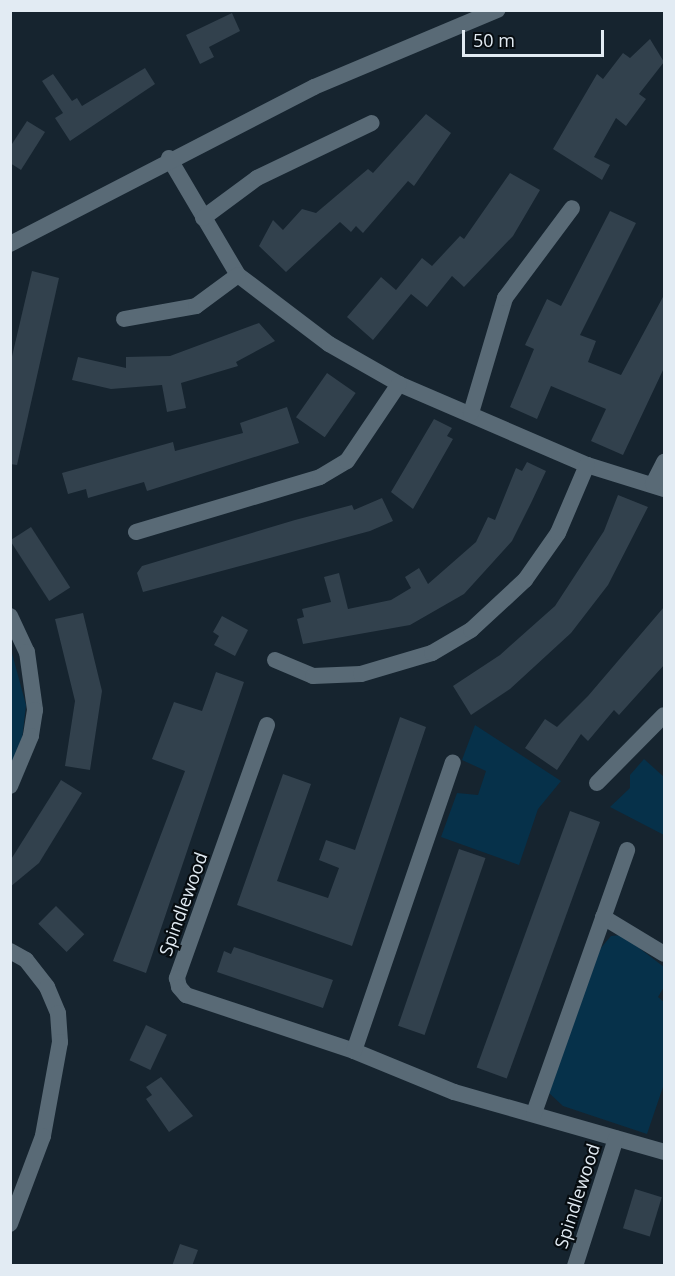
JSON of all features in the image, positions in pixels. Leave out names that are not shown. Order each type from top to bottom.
[{"type":"street","points":[[10,244],[169,158],[314,87],[497,10]]},
{"type":"street","points":[[203,218],[257,178],[372,123]]},
{"type":"street","points":[[169,158],[238,275],[329,344],[399,384],[471,413],[587,465],[659,487],[664,462]]},
{"type":"street","points":[[471,413],[505,298],[572,208]]},
{"type":"street","points":[[124,319],[196,306],[238,275]]},
{"type":"street","points":[[136,532],[320,477],[347,462],[399,384]]},
{"type":"street","points":[[275,660],[313,676],[361,674],[432,653],[471,630],[525,580],[558,532],[587,465]]},
{"type":"street","points":[[10,616],[27,652],[35,710],[31,736],[10,786]]},
{"type":"street","points":[[597,783],[664,715]]},
{"type":"street","name":"Spindlewood","points":[[267,725],[177,978],[179,987],[186,995],[354,1051],[454,1092],[664,1152]]},
{"type":"street","points":[[354,1051],[453,762]]},
{"type":"street","points":[[534,1113],[627,850]]},
{"type":"street","points":[[603,917],[664,954]]},
{"type":"street","points":[[10,951],[47,987],[58,1013],[60,1042],[43,1136],[10,1224]]},
{"type":"street","name":"Spindlewood","points":[[575,1266],[616,1138]]},
{"type":"shaded area","points":[[10,646],[26,705],[21,748],[10,769]]},
{"type":"shaded area","points":[[475,725],[561,781],[538,809],[519,865],[441,837],[457,793],[478,795],[486,771],[462,760]]},
{"type":"shaded area","points":[[644,759],[664,777],[664,835],[610,807],[630,788],[630,775]]},
{"type":"shaded area","points":[[622,935],[664,967],[664,987],[658,997],[664,1002],[664,1084],[647,1134],[563,1106],[549,1093],[600,949],[611,936]]},
{"type":"building","points":[[232,13],[240,31],[209,47],[214,57],[200,64],[186,35]]},
{"type":"building","points":[[650,39],[664,62],[639,94],[646,99],[626,126],[616,118],[594,157],[610,165],[602,180],[553,149],[597,74],[603,79],[623,53],[630,58]]},
{"type":"building","points":[[145,68],[155,84],[70,141],[55,118],[63,113],[42,81],[53,74],[72,101],[77,98],[82,106]]},
{"type":"building","points":[[426,114],[451,133],[414,186],[408,181],[363,233],[356,226],[351,232],[340,222],[286,272],[259,246],[273,220],[283,230],[302,209],[316,213],[368,169],[373,173]]},
{"type":"building","points":[[27,121],[45,132],[21,170],[10,163],[10,147]]},
{"type":"building","points":[[510,173],[540,190],[513,236],[464,287],[452,276],[427,307],[411,294],[373,340],[347,317],[381,277],[396,290],[422,258],[432,266],[460,236],[464,239]]},
{"type":"building","points":[[610,211],[636,223],[580,335],[596,341],[588,362],[621,375],[664,295],[664,368],[623,455],[591,441],[606,409],[551,386],[537,419],[510,407],[534,349],[525,345],[547,299],[561,306]]},
{"type":"building","points":[[32,271],[59,278],[17,465],[10,464],[10,365]]},
{"type":"building","points":[[259,323],[275,341],[236,362],[238,366],[181,383],[186,408],[167,412],[162,385],[111,389],[72,380],[78,357],[126,368],[126,357],[170,356]]},
{"type":"building","points":[[327,373],[356,393],[325,437],[296,417]]},
{"type":"building","points":[[287,407],[299,443],[147,491],[144,482],[88,498],[86,489],[68,494],[62,473],[173,442],[175,451],[243,433],[240,423]]},
{"type":"building","points":[[434,419],[452,428],[447,436],[453,439],[413,509],[391,492]]},
{"type":"building","points":[[527,462],[546,471],[532,501],[512,541],[464,594],[410,625],[303,644],[297,619],[304,617],[302,609],[331,602],[324,577],[339,573],[348,609],[391,600],[411,588],[405,577],[419,568],[428,584],[476,542],[488,517],[495,520],[516,468],[522,471]]},
{"type":"building","points":[[618,495],[648,507],[608,585],[571,633],[510,689],[471,715],[453,686],[500,655],[555,606],[604,531]]},
{"type":"building","points":[[382,498],[393,521],[370,531],[143,592],[137,573],[142,566],[295,520],[352,505],[354,510]]},
{"type":"building","points":[[31,527],[70,587],[49,601],[10,541]]},
{"type":"building","points":[[664,607],[664,665],[619,715],[614,710],[588,741],[581,734],[557,770],[525,748],[545,719],[557,727],[588,696]]},
{"type":"building","points":[[83,613],[102,691],[90,770],[65,766],[75,701],[55,619]]},
{"type":"building","points":[[222,616],[248,630],[235,656],[214,645],[219,636],[213,632]]},
{"type":"building","points":[[216,672],[244,682],[146,973],[113,961],[185,771],[152,759],[174,702],[202,711]]},
{"type":"building","points":[[400,717],[426,727],[352,946],[237,905],[283,774],[311,784],[277,881],[328,898],[339,868],[319,860],[326,840],[355,850]]},
{"type":"building","points":[[61,780],[82,793],[39,863],[10,887],[10,861]]},
{"type":"building","points":[[570,811],[600,822],[507,1078],[477,1068]]},
{"type":"building","points":[[459,849],[485,858],[425,1035],[398,1026]]},
{"type":"building","points":[[56,906],[84,934],[67,952],[38,924]]},
{"type":"building","points":[[234,947],[333,980],[323,1008],[217,972],[224,951],[231,954]]},
{"type":"building","points":[[146,1025],[167,1035],[150,1070],[130,1060]]},
{"type":"building","points":[[161,1077],[193,1116],[169,1132],[146,1099],[152,1095],[146,1087]]},
{"type":"building","points":[[635,1189],[662,1197],[650,1236],[623,1228]]},
{"type":"building","points":[[180,1244],[198,1250],[192,1266],[172,1266]]}]
